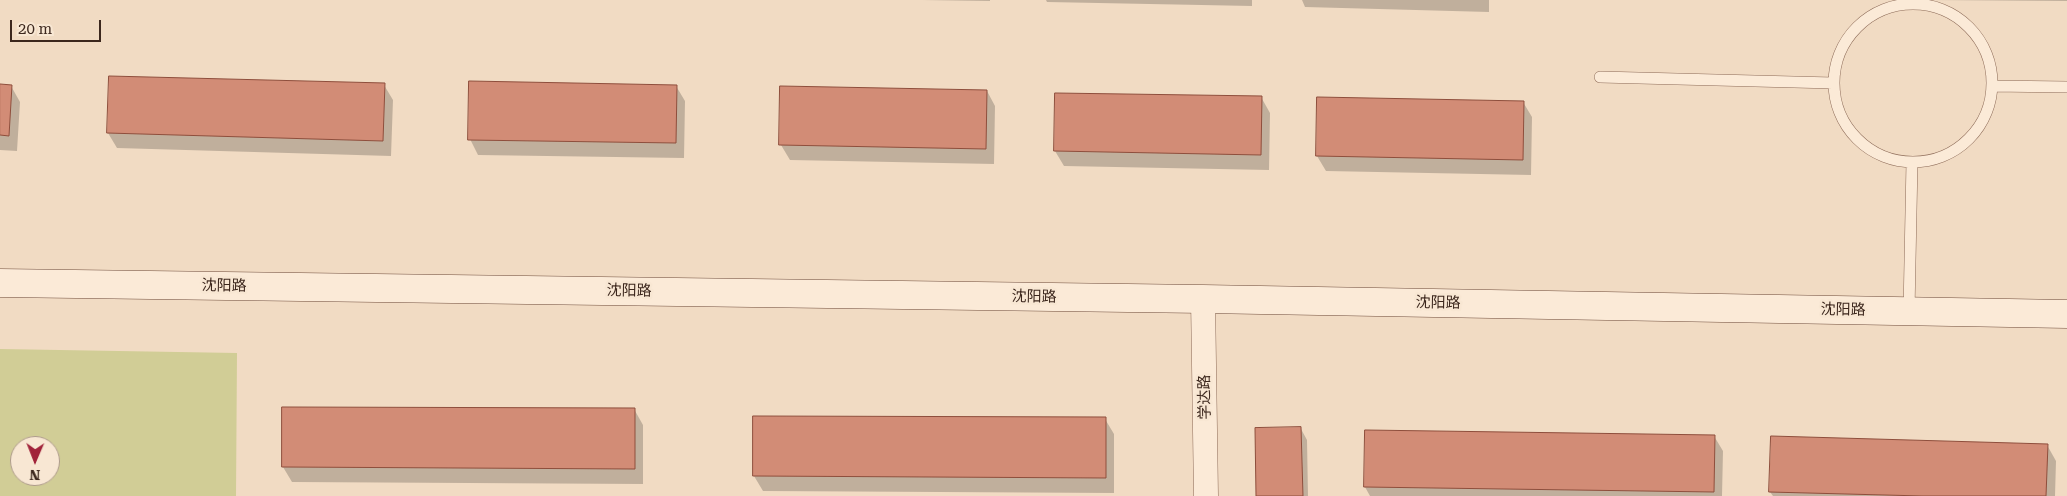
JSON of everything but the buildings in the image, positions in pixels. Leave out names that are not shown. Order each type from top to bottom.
[{"type":"street","name":"沈阳路","points":[[0,283],[1204,299],[2067,314]]},
{"type":"street","name":"学达路","points":[[1204,299],[1206,496]]},
{"type":"lane","points":[[1903,4],[1926,5],[1948,12],[1967,24],[1981,42],[1990,63],[1992,86],[1987,110],[1976,131],[1958,148],[1936,158],[1912,162],[1891,158],[1872,151],[1856,138],[1844,122],[1836,103],[1833,83],[1837,60],[1843,46],[1862,22],[1881,10],[1903,4]]},
{"type":"lane","points":[[1600,77],[1833,83]]},
{"type":"lane","points":[[1992,86],[2067,87]]},
{"type":"lane","points":[[1909,311],[1912,162]]},
{"type":"shaded area","points":[[0,349],[237,353],[236,496],[0,496]]}]
